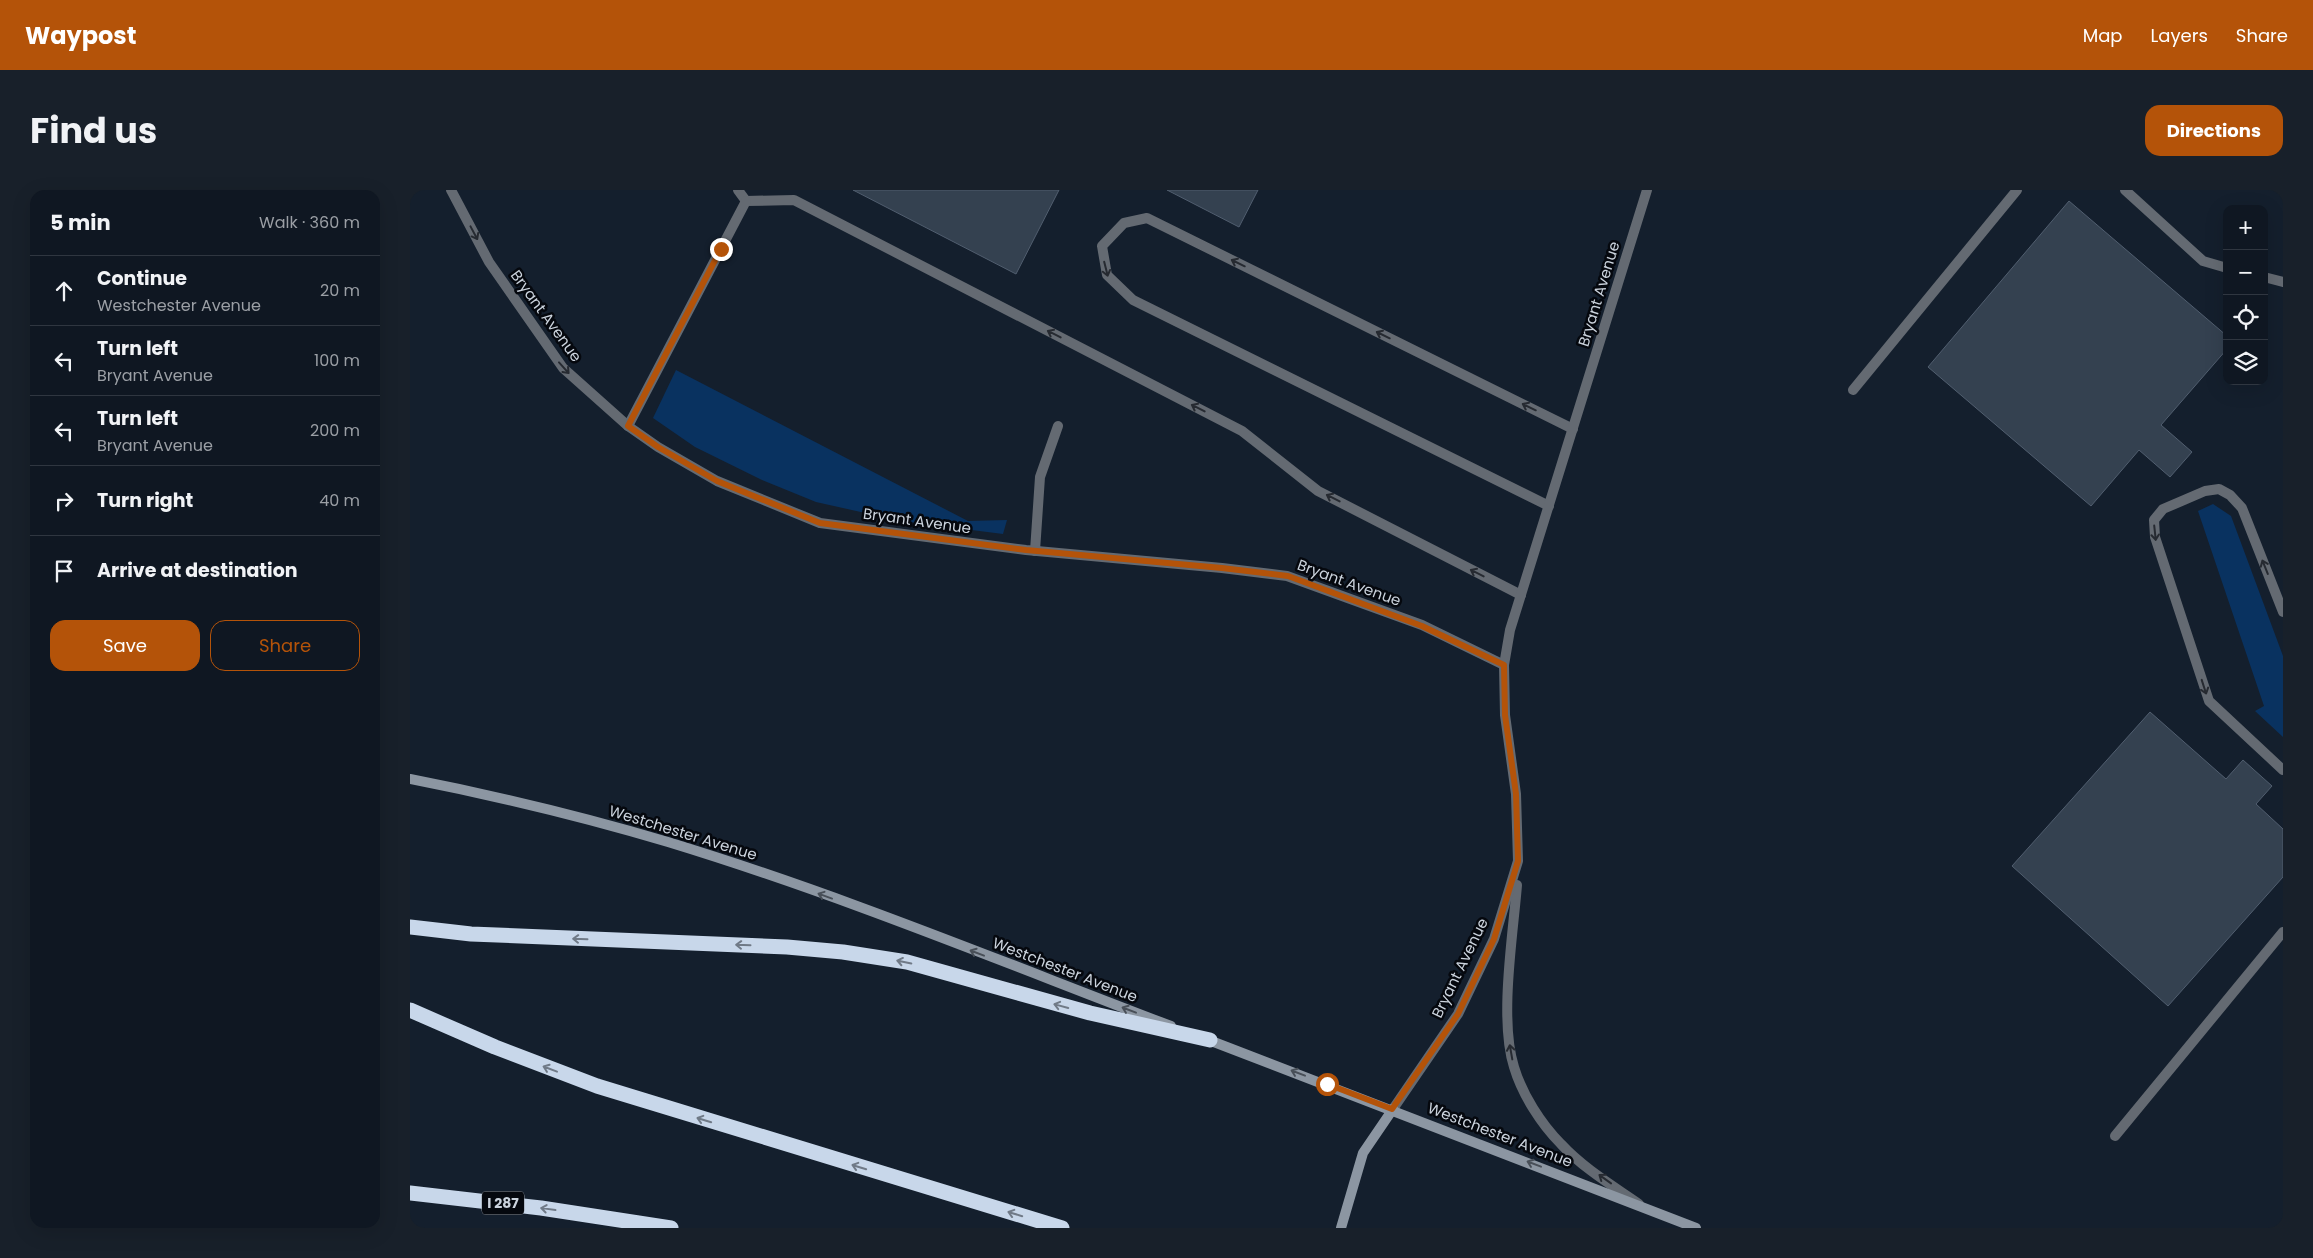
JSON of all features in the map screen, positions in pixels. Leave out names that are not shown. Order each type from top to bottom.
[{"type":"highway","points":[[410,927],[471,934],[787,947],[843,952],[925,967],[1090,1013],[1210,1040]]},
{"type":"highway","points":[[410,1010],[494,1047],[615,1092],[1062,1228]]},
{"type":"highway","name":"I 287","points":[[410,1193],[541,1208],[671,1228]]},
{"type":"main road","name":"Westchester Avenue","points":[[410,779],[614,827],[722,859],[884,917],[1210,1040],[1696,1228]]},
{"type":"main road","name":"Bryant Avenue","points":[[1341,1228],[1363,1152],[1392,1109]]},
{"type":"street","name":"Bryant Avenue","points":[[451,190],[489,262],[563,368],[628,426],[658,447],[717,481],[820,523],[922,538],[1034,551],[1288,576],[1422,626],[1504,665]]},
{"type":"street","points":[[738,190],[746,201]]},
{"type":"street","name":"Bryant Avenue","points":[[1392,1109],[1458,1014],[1494,939],[1518,861],[1516,794],[1505,715],[1504,665],[1510,630],[1647,190]]},
{"type":"street","points":[[1853,390],[2018,190]]},
{"type":"street","points":[[2125,190],[2203,260],[2223,267]]},
{"type":"street","points":[[746,201],[794,200],[1242,431],[1318,491],[1521,595]]},
{"type":"street","points":[[628,426],[746,201]]},
{"type":"street","points":[[1549,506],[1133,300],[1107,276],[1102,246],[1124,223],[1147,218],[1573,429]]},
{"type":"street","points":[[2268,279],[2283,282]]},
{"type":"street","points":[[1034,551],[1040,477],[1058,426]]},
{"type":"street","points":[[2283,612],[2242,508],[2230,494],[2219,490],[2205,490],[2163,509],[2154,520],[2155,537],[2209,701],[2283,770]]},
{"type":"street","points":[[1518,861],[1508,999],[1508,1038],[1514,1067],[1541,1120],[1562,1145],[1644,1208]]},
{"type":"street","points":[[2115,1136],[2283,932]]},
{"type":"shaded area","points":[[676,370],[968,521],[1007,520],[1003,534],[901,521],[816,502],[762,480],[695,447],[653,418]]},
{"type":"shaded area","points":[[2213,504],[2231,516],[2283,656],[2283,737],[2255,711],[2264,706],[2198,511]]},
{"type":"building","points":[[853,190],[1059,190],[1016,274]]},
{"type":"building","points":[[1167,190],[1258,190],[1239,227]]},
{"type":"building","points":[[2069,201],[2223,333],[2223,354],[2161,425],[2192,452],[2170,477],[2139,450],[2091,506],[1928,367]]},
{"type":"building","points":[[2150,712],[2226,779],[2243,760],[2272,786],[2256,804],[2283,829],[2283,877],[2168,1006],[2012,866]]},
{"type":"route","points":[[721,249],[628,426],[658,447],[717,481],[820,523],[922,538],[1026,550],[1288,576],[1422,626],[1504,665],[1505,715],[1516,794],[1518,861],[1506,906],[1494,939],[1458,1014],[1392,1109],[1327,1084]]}]
